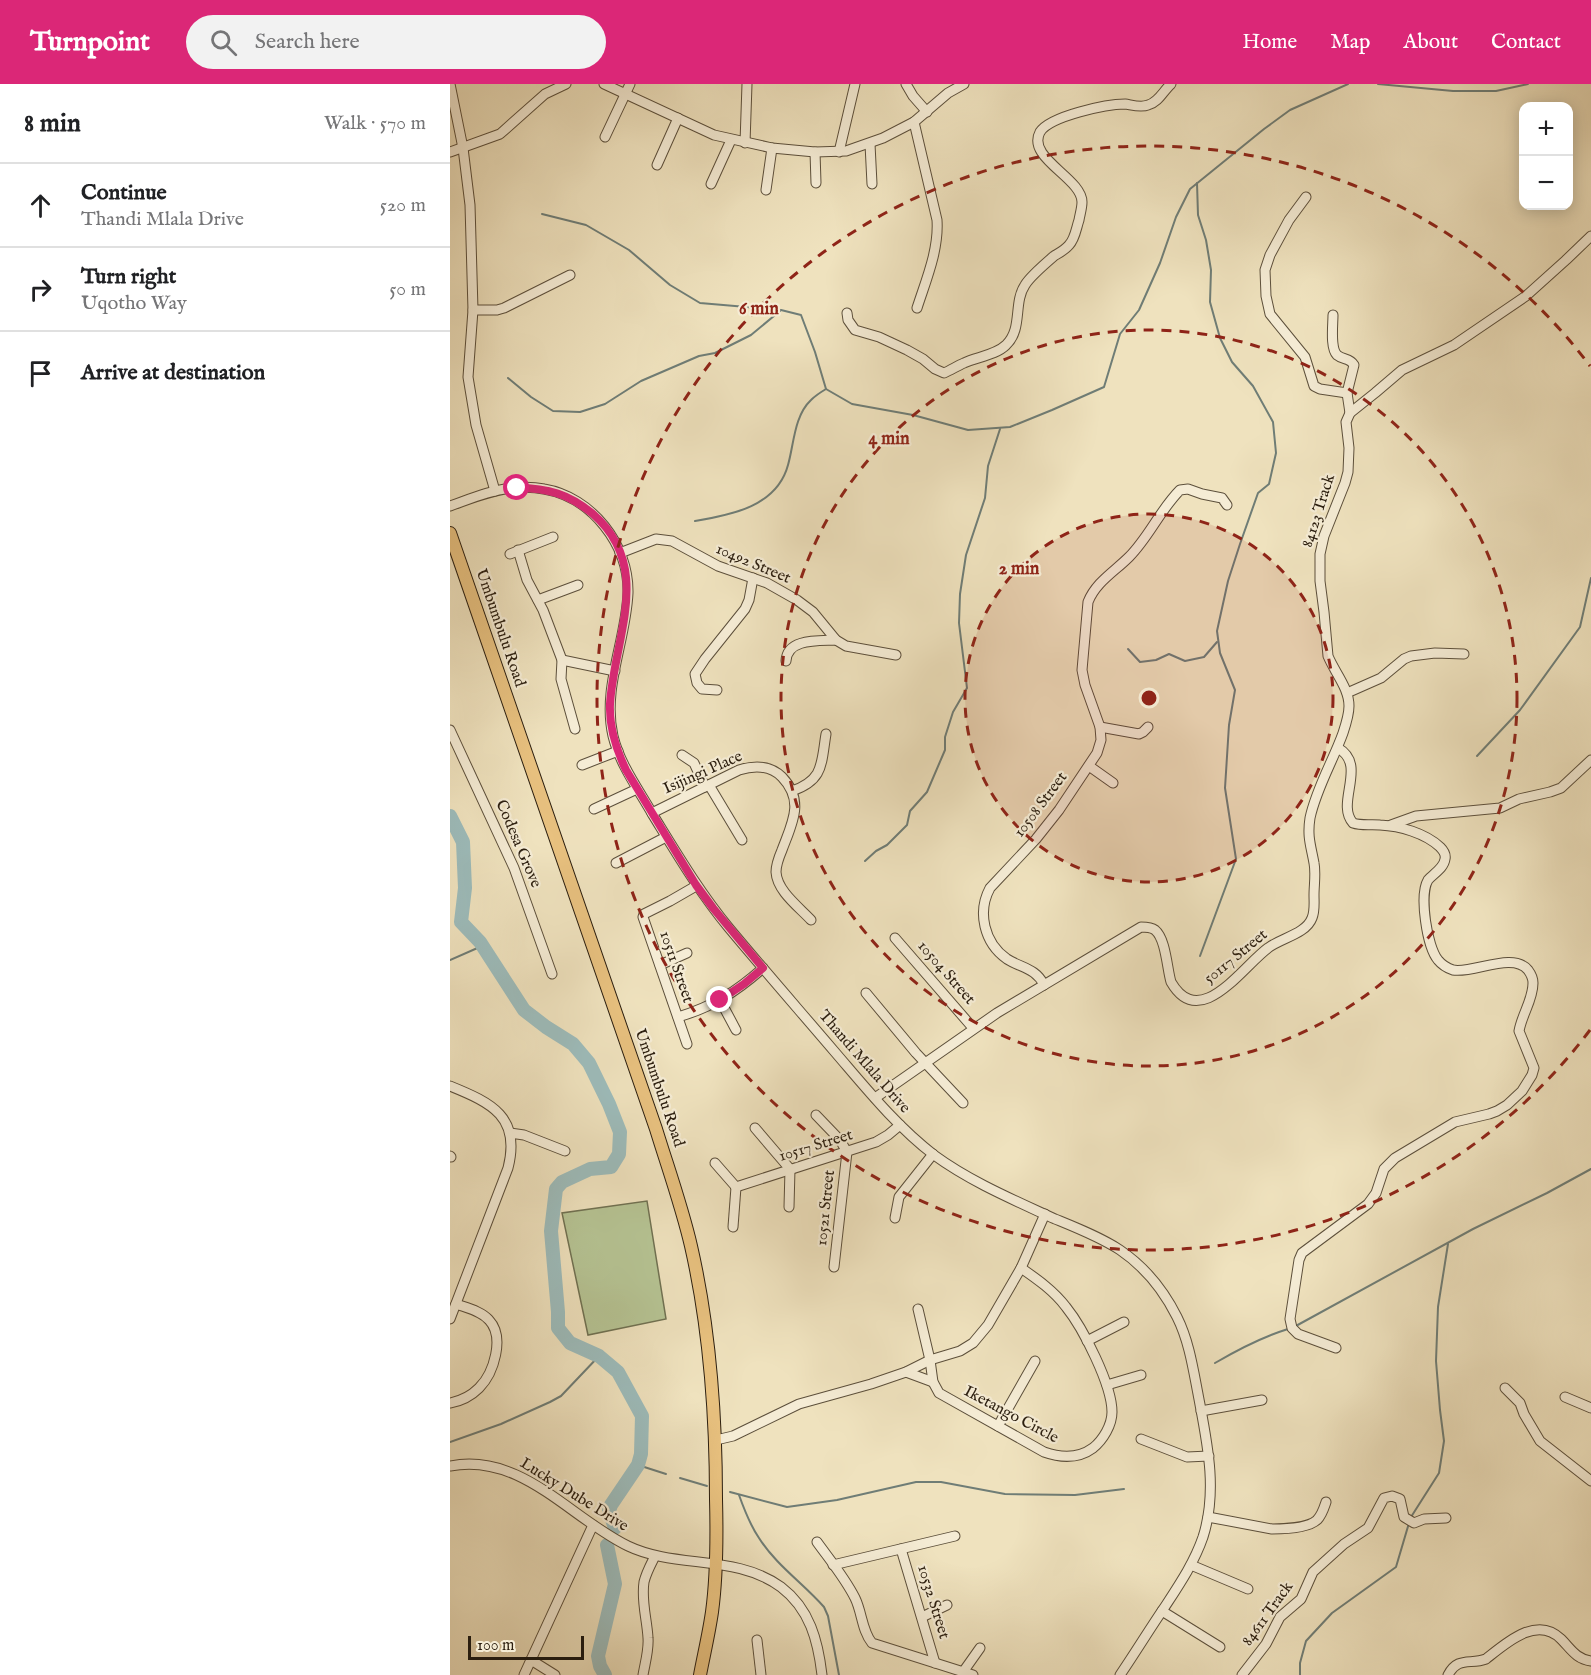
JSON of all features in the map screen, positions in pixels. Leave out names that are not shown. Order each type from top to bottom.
[{"type":"main road","name":"Umbumbulu Road","points":[[450,533],[648,1107],[680,1203],[691,1245],[699,1285],[713,1389],[716,1440],[716,1564],[712,1612],[700,1675]]},
{"type":"street","points":[[450,84],[463,148],[470,205],[473,310],[468,377],[476,425],[495,491]]},
{"type":"street","points":[[450,152],[500,134],[545,94],[566,84]]},
{"type":"street","points":[[604,84],[628,88],[678,118],[714,135],[772,148],[814,152],[839,152],[870,144],[914,122],[948,93],[964,84]]},
{"type":"street","points":[[746,143],[747,84]]},
{"type":"street","points":[[839,152],[855,84]]},
{"type":"street","points":[[906,84],[927,112]]},
{"type":"street","points":[[847,313],[848,320],[855,330],[907,350],[944,373],[1001,349],[1010,342],[1015,332],[1023,287],[1051,258],[1068,247],[1075,235],[1082,209],[1082,200],[1077,188],[1052,164],[1038,146],[1041,131],[1051,122],[1100,106],[1124,104],[1146,106],[1161,97],[1171,84]]},
{"type":"street","points":[[605,137],[628,88]]},
{"type":"street","points":[[657,165],[678,118]]},
{"type":"street","points":[[914,122],[938,228],[936,248],[917,308]]},
{"type":"street","points":[[711,184],[731,140]]},
{"type":"street","points":[[870,144],[872,184]]},
{"type":"street","points":[[766,190],[772,148]]},
{"type":"street","points":[[814,152],[816,183]]},
{"type":"street","points":[[1306,197],[1289,220],[1270,255],[1266,270],[1267,307],[1277,324],[1305,357],[1314,386],[1347,393],[1354,365],[1333,350],[1333,315]]},
{"type":"street","points":[[1350,413],[1402,370],[1454,345],[1526,296],[1591,236]]},
{"type":"street","points":[[473,310],[497,310],[509,306],[570,274]]},
{"type":"street","name":"84123 Track","points":[[1315,801],[1338,748],[1349,712],[1347,693],[1328,656],[1319,566],[1324,536],[1346,483],[1348,472],[1349,448],[1346,422],[1350,413],[1347,393]]},
{"type":"street","name":"Thandi Mlala Drive","points":[[450,506],[506,488],[534,488],[566,496],[598,518],[620,553],[628,593],[610,714],[614,739],[637,789],[696,885],[763,968],[900,1125],[933,1154],[970,1179],[1091,1234],[1118,1249],[1143,1269],[1161,1290],[1176,1315],[1192,1360],[1209,1456],[1211,1492],[1208,1517],[1202,1540],[1191,1565],[1120,1675]]},
{"type":"street","name":"10508 Street","points":[[1044,985],[1038,975],[1006,958],[994,946],[985,928],[983,906],[990,888],[1036,839],[1098,753],[1101,740],[1100,727],[1082,670],[1090,596],[1104,578],[1132,553],[1180,490],[1188,489],[1222,498],[1227,506]]},
{"type":"street","points":[[553,537],[514,552],[546,618],[562,660],[561,679],[575,729]]},
{"type":"street","name":"10492 Street","points":[[620,553],[648,542],[663,539],[672,541],[718,566],[777,588],[805,606],[824,624],[836,640],[846,646],[896,655]]},
{"type":"street","points":[[717,690],[702,689],[697,683],[695,674],[705,658],[745,609],[753,578]]},
{"type":"street","points":[[537,600],[578,585]]},
{"type":"street","points":[[786,661],[788,651],[794,646],[836,640]]},
{"type":"street","points":[[1347,693],[1381,678],[1404,658],[1435,653],[1464,654]]},
{"type":"street","points":[[562,660],[615,671]]},
{"type":"street","points":[[1100,727],[1139,734],[1148,727]]},
{"type":"street","name":"Codesa Grove","points":[[450,730],[514,868],[552,974]]},
{"type":"street","points":[[811,920],[786,894],[776,873],[793,819],[795,800],[792,791],[809,784],[817,776],[826,734]]},
{"type":"street","points":[[1336,1348],[1298,1334],[1290,1325],[1299,1260],[1302,1253],[1368,1204],[1376,1193],[1384,1169],[1395,1158],[1455,1122],[1489,1114],[1507,1106],[1522,1091],[1534,1071],[1519,1031],[1530,1001],[1533,977],[1525,966],[1518,963],[1454,970],[1440,963],[1432,950],[1429,939],[1424,893],[1429,880],[1444,863],[1445,855],[1439,846],[1423,836],[1390,826],[1357,824],[1350,819],[1348,807],[1350,762],[1344,752],[1338,748]]},
{"type":"street","points":[[582,765],[618,751]]},
{"type":"street","points":[[682,755],[694,763],[742,840]]},
{"type":"street","points":[[1390,826],[1416,816],[1500,808],[1519,799],[1550,792],[1561,788],[1591,760]]},
{"type":"street","name":"Isijingi Place","points":[[652,813],[739,770],[760,766],[779,774],[792,791]]},
{"type":"street","points":[[1089,766],[1113,783]]},
{"type":"street","points":[[594,809],[637,789]]},
{"type":"street","name":"50117 Street","points":[[1044,985],[1136,930],[1146,927],[1159,935],[1164,947],[1171,982],[1178,993],[1188,999],[1201,1000],[1221,992],[1259,954],[1302,930],[1311,921],[1314,908],[1315,864],[1308,839],[1315,801]]},
{"type":"street","points":[[616,863],[666,837]]},
{"type":"street","name":"10511 Street","points":[[687,1044],[644,915],[696,885]]},
{"type":"street","name":"10504 Street","points":[[895,938],[973,1028]]},
{"type":"street","points":[[660,966],[687,953]]},
{"type":"street","points":[[678,1017],[703,1010],[744,984],[763,968]]},
{"type":"street","points":[[875,1098],[973,1028],[1044,985]]},
{"type":"street","points":[[866,993],[963,1103]]},
{"type":"street","points":[[720,1000],[736,1030]]},
{"type":"street","points":[[450,1086],[488,1103],[500,1115],[510,1133],[511,1149],[508,1168],[450,1319]]},
{"type":"street","points":[[816,1114],[840,1140],[847,1152]]},
{"type":"street","name":"10517 Street","points":[[736,1187],[876,1142],[900,1125]]},
{"type":"street","points":[[755,1128],[790,1169],[789,1207]]},
{"type":"street","points":[[510,1133],[524,1135],[565,1151]]},
{"type":"street","name":"10521 Street","points":[[834,1267],[847,1152]]},
{"type":"street","points":[[895,1218],[899,1197],[933,1154]]},
{"type":"street","points":[[716,1163],[736,1187],[733,1227]]},
{"type":"street","points":[[716,1440],[727,1438],[807,1401],[871,1384],[906,1372],[930,1360],[960,1351],[978,1338],[988,1325],[1020,1268],[1045,1214]]},
{"type":"street","name":"Iketango Circle","points":[[933,1382],[939,1393],[945,1397],[1053,1455],[1068,1457],[1084,1453],[1102,1438],[1110,1422],[1112,1405],[1107,1385],[1087,1341],[1059,1299],[1038,1280],[1020,1268]]},
{"type":"street","points":[[450,1403],[463,1399],[481,1386],[490,1370],[497,1345],[497,1336],[490,1320],[477,1311],[456,1304]]},
{"type":"street","points":[[906,1372],[933,1382],[918,1309]]},
{"type":"street","points":[[1087,1341],[1124,1322]]},
{"type":"street","points":[[998,1426],[1035,1361]]},
{"type":"street","points":[[1107,1385],[1141,1376]]},
{"type":"street","points":[[1505,1388],[1520,1403],[1540,1441],[1591,1481]]},
{"type":"street","points":[[1565,1397],[1591,1408]]},
{"type":"street","points":[[1201,1411],[1262,1400]]},
{"type":"street","points":[[1141,1439],[1187,1457],[1209,1456]]},
{"type":"street","name":"Lucky Dube Drive","points":[[450,1466],[470,1463],[484,1464],[510,1472],[538,1486],[593,1525],[630,1547],[655,1556],[716,1564]]},
{"type":"street","name":"84611 Track","points":[[1242,1675],[1266,1644],[1276,1623],[1301,1599],[1313,1572],[1344,1544],[1368,1528],[1384,1498],[1400,1499],[1404,1517],[1414,1522],[1446,1518]]},
{"type":"street","points":[[1208,1517],[1282,1529],[1313,1522],[1319,1517],[1326,1502]]},
{"type":"street","points":[[524,1675],[593,1525]]},
{"type":"street","points":[[833,1565],[955,1536]]},
{"type":"street","points":[[817,1542],[856,1599],[870,1642],[968,1673],[980,1648]]},
{"type":"street","name":"10532 Street","points":[[901,1549],[935,1663]]},
{"type":"street","points":[[643,1675],[648,1638],[644,1590],[655,1556]]},
{"type":"street","points":[[716,1564],[756,1574],[781,1587],[800,1606],[811,1626],[819,1651],[822,1675]]},
{"type":"street","points":[[1191,1565],[1248,1590]]},
{"type":"street","points":[[922,1617],[947,1605]]},
{"type":"street","points":[[1162,1611],[1220,1647]]},
{"type":"street","points":[[1448,1675],[1455,1665],[1461,1662],[1486,1659],[1513,1638],[1538,1630],[1554,1633],[1573,1654],[1591,1661]]},
{"type":"street","points":[[757,1640],[761,1675]]},
{"type":"street","points":[[531,1660],[555,1675]]},
{"type":"green space","points":[[647,1201],[666,1319],[588,1335],[562,1213]]},
{"type":"waterway","points":[[542,214],[586,225],[629,250],[670,285],[700,303],[781,310],[801,315],[826,389],[852,404],[913,415],[968,430],[1010,427],[1104,387],[1120,334],[1139,310],[1160,263],[1176,217],[1190,189],[1290,110],[1348,84]]},
{"type":"waterway","points":[[1378,84],[1453,91],[1496,91],[1528,84]]},
{"type":"waterway","points":[[1197,183],[1198,215],[1206,240],[1211,270],[1210,302],[1220,338],[1232,362],[1253,386],[1273,422],[1276,453],[1269,484],[1258,493],[1240,544],[1228,581],[1217,631],[1220,653],[1235,690],[1229,725],[1225,788],[1236,859],[1200,956]]},
{"type":"waterway","points":[[508,378],[553,411],[580,412],[605,404],[641,381],[699,356],[715,353],[751,335],[780,311]]},
{"type":"waterway","points":[[695,521],[751,506],[774,490],[788,465],[801,414],[811,400],[826,389]]},
{"type":"waterway","points":[[865,861],[887,845],[907,825],[910,811],[927,792],[945,750],[945,737],[953,712],[967,688],[959,623],[960,594],[966,555],[985,498],[988,466],[1000,429]]},
{"type":"waterway","points":[[1477,756],[1520,710],[1580,627],[1591,578]]},
{"type":"waterway","points":[[1128,649],[1140,662],[1156,660],[1169,654],[1185,661],[1204,657],[1217,642]]},
{"type":"waterway","points":[[450,816],[463,842],[465,888],[461,922],[480,942],[524,1010],[573,1044],[589,1063],[620,1132],[619,1154],[611,1167],[590,1169],[562,1182],[556,1189],[551,1231],[558,1328],[570,1343],[599,1356],[618,1372],[642,1416],[641,1454],[638,1465],[609,1511],[615,1528]]},
{"type":"waterway","points":[[450,960],[482,946]]},
{"type":"waterway","points":[[1294,1327],[1473,1229],[1591,1169]]},
{"type":"waterway","points":[[1411,1517],[1439,1473],[1444,1441],[1436,1361],[1438,1307],[1448,1244]]},
{"type":"waterway","points":[[1215,1363],[1251,1344],[1288,1329]]},
{"type":"waterway","points":[[450,1442],[501,1424],[561,1396],[599,1356]]},
{"type":"waterway","points":[[638,1465],[666,1474]]},
{"type":"waterway","points":[[680,1478],[707,1486]]},
{"type":"waterway","points":[[730,1492],[787,1507],[837,1500],[916,1482],[941,1482],[1005,1494],[1075,1495],[1124,1489]]},
{"type":"waterway","points":[[739,1495],[750,1522],[766,1548],[824,1607],[828,1616],[839,1675]]},
{"type":"waterway","points":[[1300,1675],[1300,1663],[1306,1641],[1332,1613],[1396,1567],[1409,1523]]},
{"type":"waterway","points":[[605,1675],[598,1656],[615,1584],[607,1545]]},
{"type":"route","points":[[517,488],[554,491],[577,502],[606,527],[620,553],[628,593],[610,704],[611,725],[618,751],[626,770],[696,885],[763,968],[720,1000]]}]
